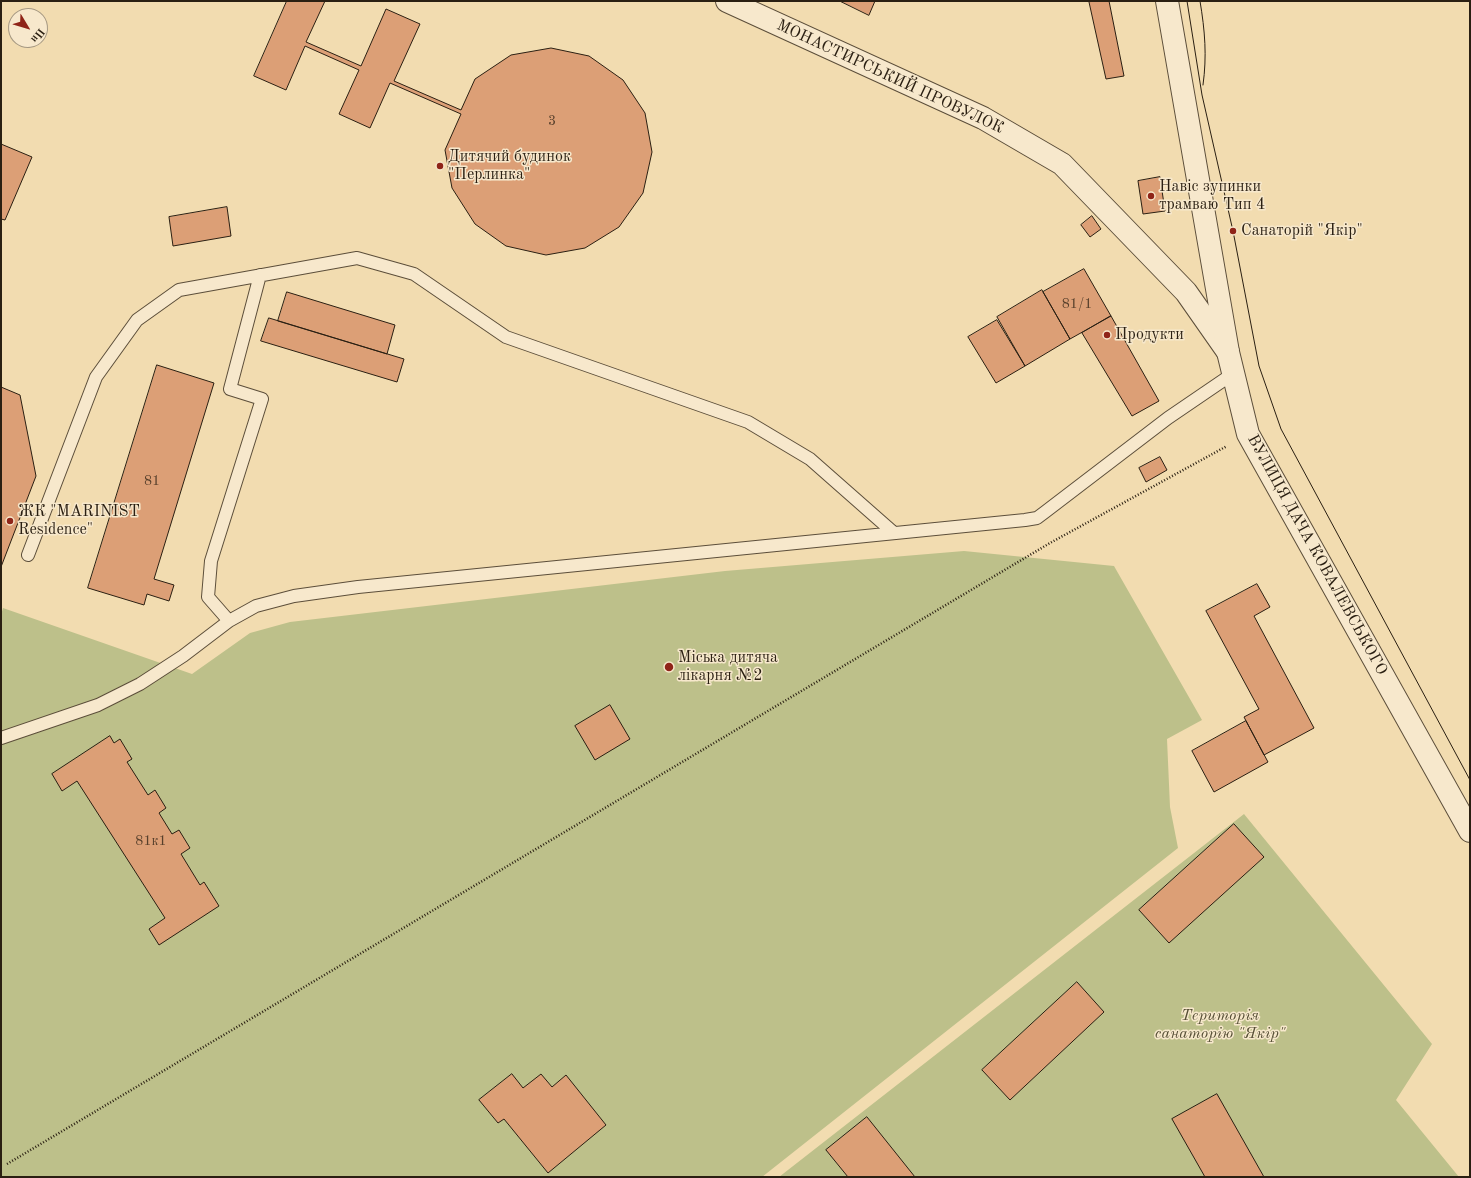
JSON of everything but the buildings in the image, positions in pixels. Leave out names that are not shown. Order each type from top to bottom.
[{"type":"street","name":"МОНАСТИРСЬКИЙ ПРОВУЛОК","points":[[727,1],[983,118],[1062,164],[1186,292],[1228,352]]},
{"type":"street","name":"ВУЛИЦЯ ДАЧА КОВАЛЕВСЬКОГО","points":[[1167,1],[1228,352],[1248,434],[1470,831]]},
{"type":"lane","points":[[28,555],[96,377],[137,320],[180,290],[357,258],[414,274],[506,337],[748,422],[810,459],[894,533]]},
{"type":"lane","points":[[229,621],[208,597],[209,583],[211,561],[262,399],[230,389],[260,275]]},
{"type":"lane","points":[[1,738],[98,705],[140,684],[184,656],[229,621],[256,606],[294,596],[358,587],[1037,518],[1168,418],[1234,373]]},
{"type":"path","points":[[7,1164],[1050,543],[1248,434]]},
{"type":"green space","name":"Міська дитяча лікарня №2","points":[[964,551],[1114,566],[1202,720],[1167,739],[1170,807],[1178,848],[762,1177],[1,1177],[1,615],[3,608],[192,674],[250,633],[290,622],[725,571]]},
{"type":"green space","name":"Територія санаторію \"Якір\"","points":[[1244,814],[1432,1044],[1396,1100],[1459,1177],[779,1177]]},
{"type":"tram line","points":[[1187,1],[1202,95],[1233,231],[1259,366],[1281,429],[1470,780]]},
{"type":"tram line","points":[[1200,1],[1205,43],[1203,85]]},
{"type":"place","name":"Дитячий будинок \"Перлинка\"","points":[[440,166]]},
{"type":"place","name":"Навіс зупинки трамваю Тип 4","points":[[1151,196]]},
{"type":"place","name":"Санаторій \"Якір\"","points":[[1233,231]]},
{"type":"place","name":"Продукти","points":[[1107,335]]},
{"type":"place","name":"ЖК \"MARINIST Residence\"","points":[[10,521]]},
{"type":"place","name":"Міська дитяча лікарня №2","points":[[669,667]]}]
